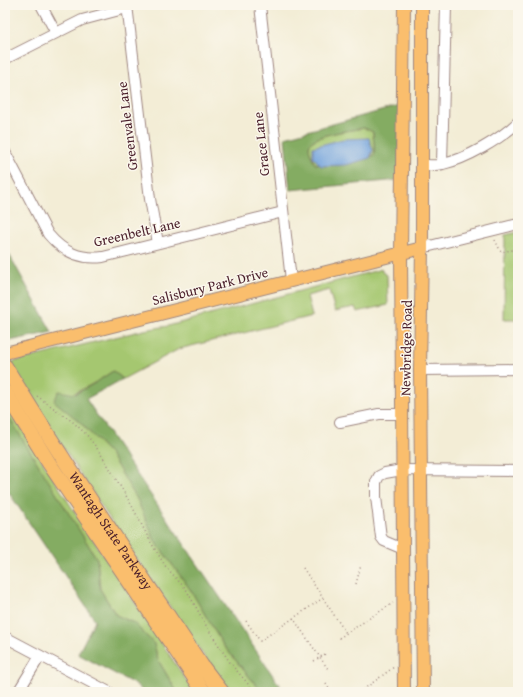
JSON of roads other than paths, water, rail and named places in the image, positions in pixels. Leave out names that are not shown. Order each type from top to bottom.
[{"type":"highway","name":"Wantagh State Parkway","points":[[5,366],[43,429],[202,666],[222,692]]},
{"type":"highway","name":"Wantagh State Parkway","points":[[5,392],[53,469],[204,692]]},
{"type":"main road","name":"Newbridge Road","points":[[404,5],[401,253],[404,692]]},
{"type":"main road","name":"Newbridge Road","points":[[422,5],[422,248],[420,370],[423,692]]},
{"type":"main road","name":"Salisbury Park Drive","points":[[5,353],[422,248]]},
{"type":"street","points":[[41,5],[56,32]]},
{"type":"street","name":"Grace Lane","points":[[260,5],[291,280]]},
{"type":"street","points":[[442,164],[446,5]]},
{"type":"street","points":[[5,59],[82,20],[127,7]]},
{"type":"street","name":"Greenvale Lane","points":[[127,7],[150,199],[158,243]]},
{"type":"street","points":[[421,165],[442,164],[479,149],[511,129],[518,122]]},
{"type":"street","name":"Greenbelt Lane","points":[[5,152],[48,234],[62,249],[76,255],[93,258],[283,212]]},
{"type":"street","points":[[422,248],[518,224]]},
{"type":"street","points":[[420,370],[518,369]]},
{"type":"street","points":[[340,422],[379,414],[402,414]]},
{"type":"street","points":[[403,549],[384,541],[381,537],[376,497],[376,482],[379,476],[385,473],[402,470],[518,471]]},
{"type":"street","points":[[5,637],[109,692]]},
{"type":"street","points":[[18,692],[40,656]]},
{"type":"water","points":[[369,138],[373,150],[370,158],[346,165],[321,166],[313,157],[313,147],[343,139]]}]
